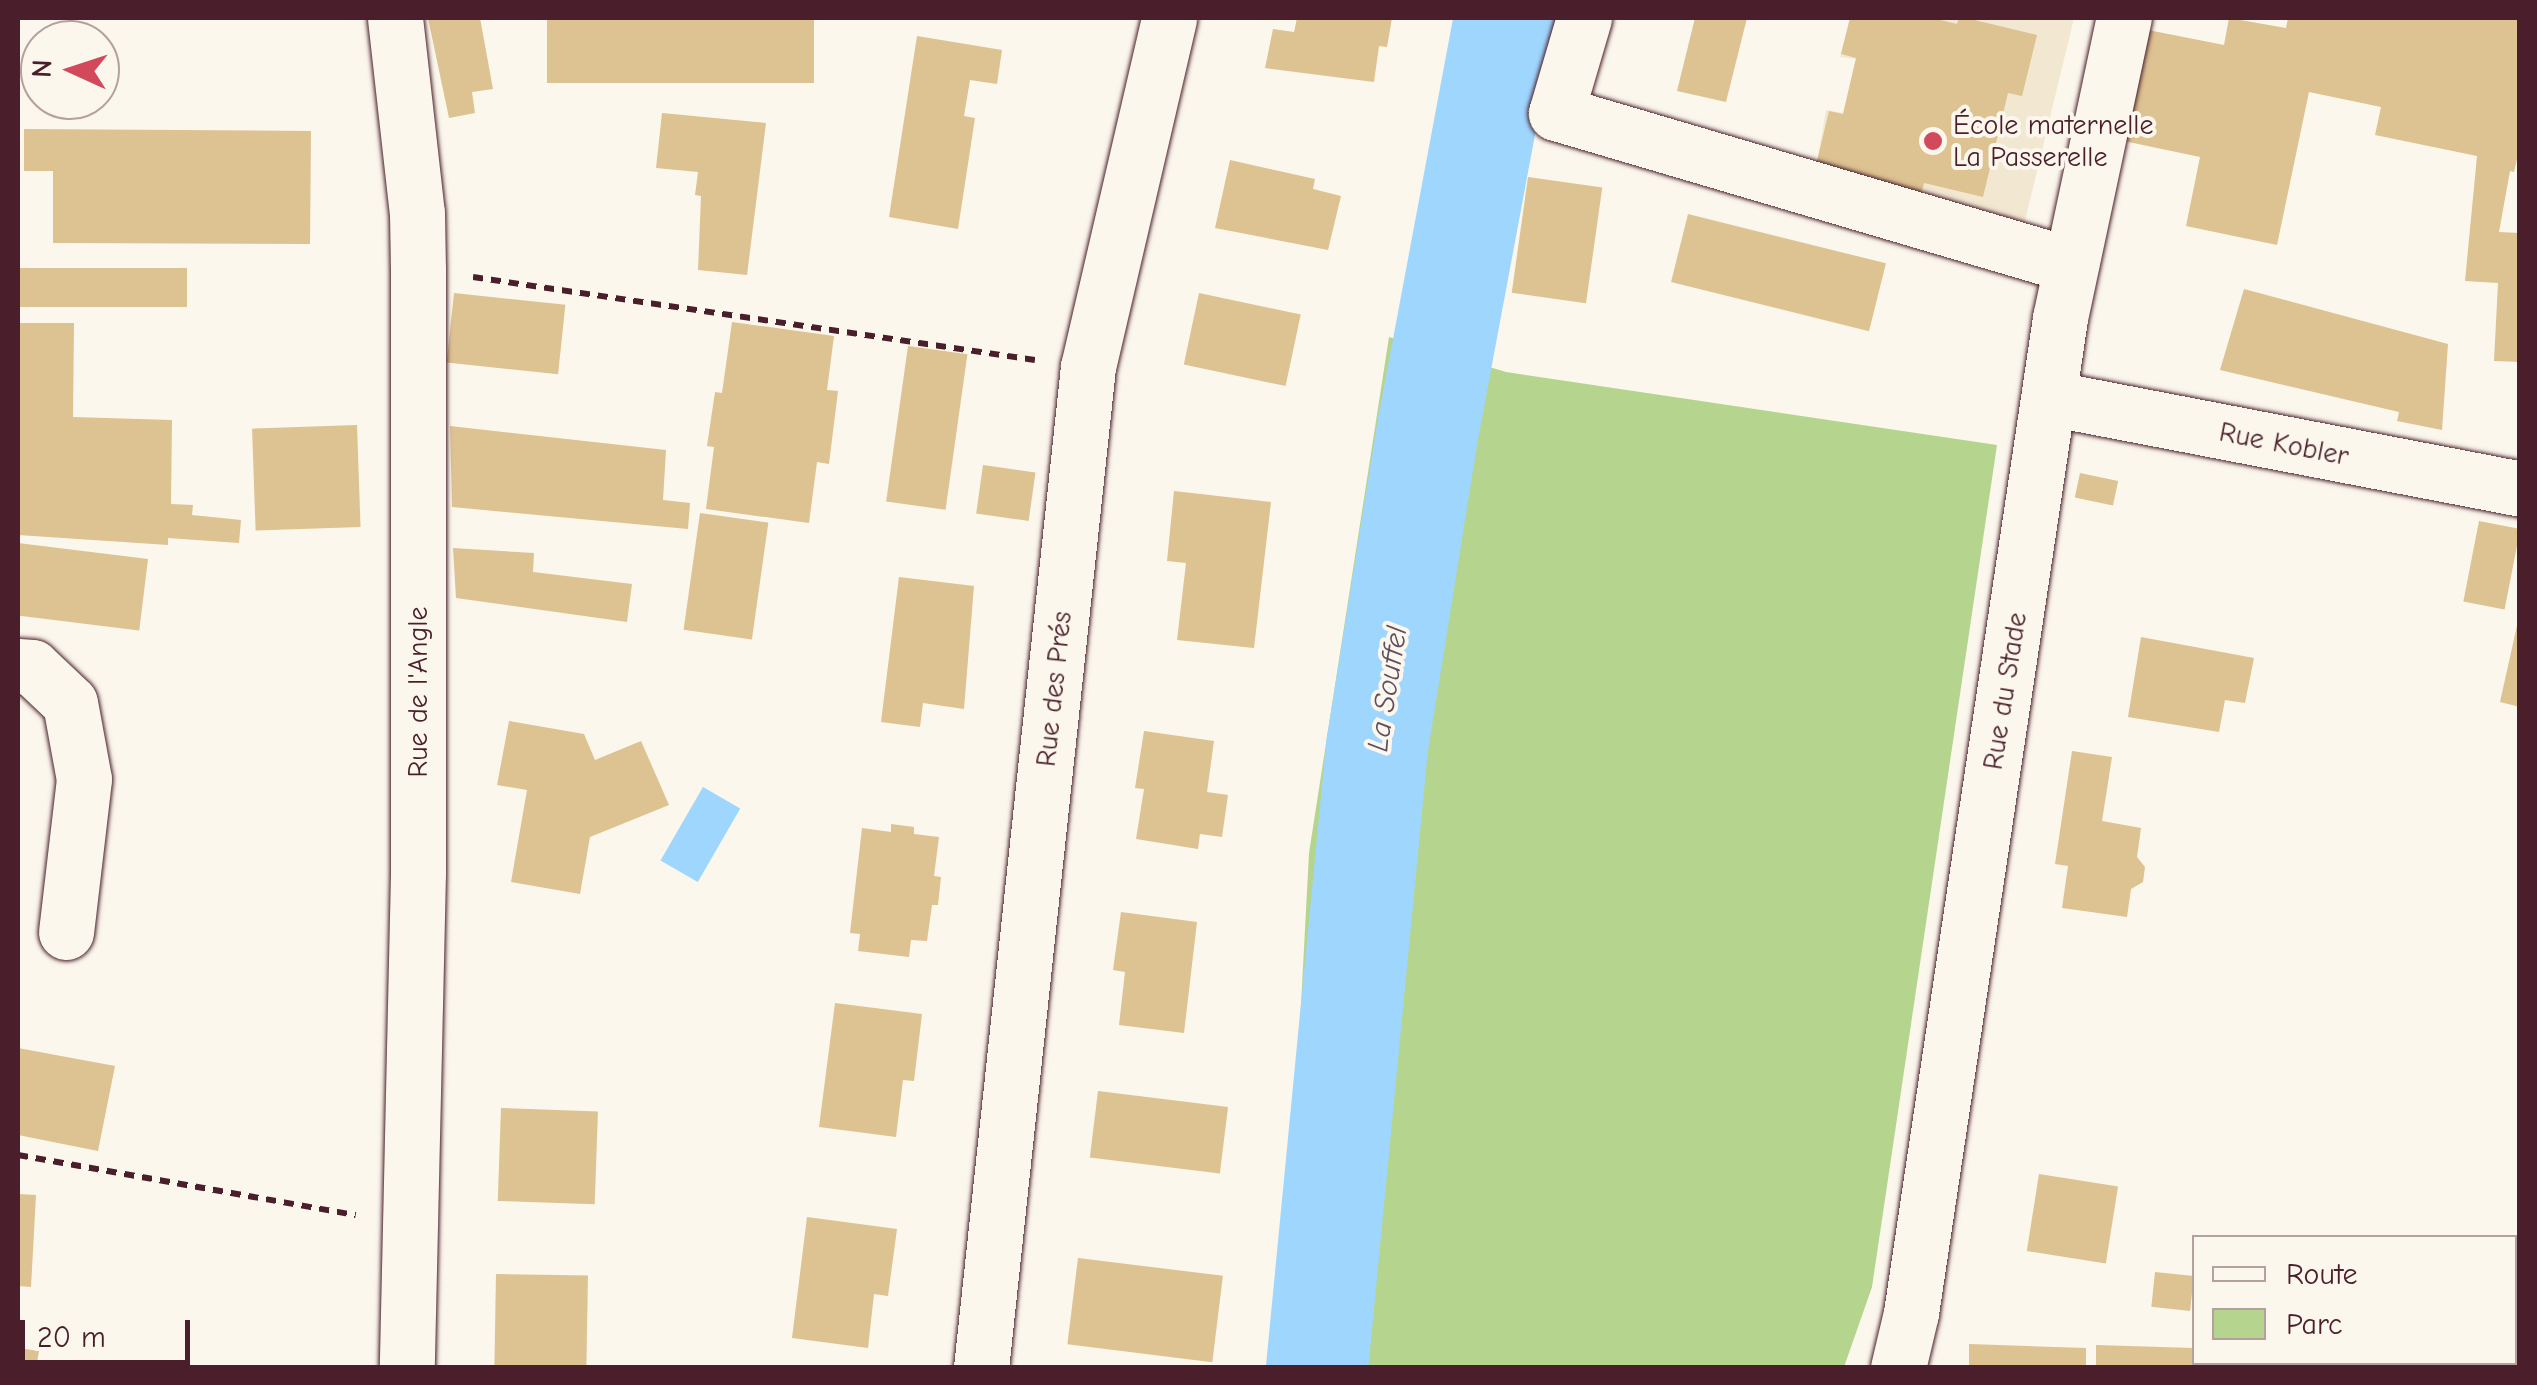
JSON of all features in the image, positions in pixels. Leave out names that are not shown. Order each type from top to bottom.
[{"type":"street","name":"Rue de l'Angle","points":[[395,18],[417,214],[418,269],[418,873],[408,1368]]},
{"type":"street","name":"Rue des Prés","points":[[981,1368],[1088,368],[1169,18]]},
{"type":"street","points":[[1584,18],[1556,114],[2071,265]]},
{"type":"street","name":"Rue du Stade","points":[[1898,1368],[1911,1313],[2071,265],[2124,18]]},
{"type":"street","name":"Rue Kobler","points":[[2049,398],[2520,489]]},
{"type":"street","points":[[18,666],[32,667],[70,703],[84,779],[66,932]]},
{"type":"path","points":[[418,269],[1088,368]]},
{"type":"path","points":[[18,1154],[410,1224]]},
{"type":"shaded area","name":"École maternelle La Passerelle","points":[[1850,18],[2074,18],[2024,225],[1816,169],[1826,110],[1843,113],[1856,59],[1840,57]]},
{"type":"green space","points":[[1389,337],[1506,372],[1997,445],[1872,1287],[1844,1367],[1276,1367],[1284,1329],[1309,853]]},
{"type":"water","points":[[703,787],[740,808],[698,882],[660,861]]},
{"type":"building","points":[[428,18],[480,18],[493,89],[472,92],[475,113],[449,118]]},
{"type":"building","points":[[547,18],[814,18],[814,83],[547,83]]},
{"type":"building","points":[[1297,18],[1392,18],[1387,47],[1379,46],[1374,82],[1265,68],[1273,29],[1294,32]]},
{"type":"building","points":[[1695,18],[1747,18],[1726,102],[1677,91]]},
{"type":"building","name":"École maternelle La Passerelle","points":[[1850,18],[1932,18],[1957,24],[1959,18],[1966,18],[2037,35],[2022,96],[2008,93],[1983,197],[1924,183],[1920,198],[1815,169],[1829,111],[1843,114],[1856,58],[1841,54]]},
{"type":"building","points":[[2229,18],[2286,28],[2288,18],[2520,18],[2520,146],[2514,172],[2510,171],[2499,232],[2520,233],[2520,362],[2494,361],[2498,283],[2465,281],[2477,156],[2375,135],[2381,107],[2309,92],[2277,245],[2186,226],[2200,157],[2119,140],[2143,29],[2224,45]]},
{"type":"building","points":[[917,36],[1002,50],[997,84],[970,80],[964,116],[975,118],[958,229],[889,217]]},
{"type":"building","points":[[662,113],[766,123],[747,275],[698,270],[698,172],[656,168]]},
{"type":"building","points":[[24,129],[311,131],[310,244],[53,243],[53,171],[24,171]]},
{"type":"building","points":[[1230,160],[1315,179],[1313,189],[1341,196],[1328,250],[1215,228]]},
{"type":"building","points":[[1528,177],[1602,187],[1586,303],[1512,293]]},
{"type":"building","points":[[1688,214],[1886,263],[1869,331],[1671,282]]},
{"type":"building","points":[[18,268],[187,268],[187,307],[18,307]]},
{"type":"building","points":[[2244,289],[2448,344],[2442,430],[2397,421],[2399,412],[2220,370]]},
{"type":"building","points":[[454,293],[565,305],[558,374],[447,363]]},
{"type":"building","points":[[1199,293],[1301,315],[1286,386],[1184,364]]},
{"type":"building","points":[[732,322],[834,336],[827,390],[838,391],[829,464],[817,462],[809,523],[706,509],[714,447],[707,446],[715,392],[722,393]]},
{"type":"building","points":[[18,323],[74,323],[73,417],[172,420],[171,504],[193,505],[192,515],[241,520],[239,543],[168,538],[168,545],[18,535]]},
{"type":"building","points":[[908,346],[967,354],[946,510],[886,501]]},
{"type":"building","points":[[357,425],[361,527],[256,531],[252,429]]},
{"type":"building","points":[[450,426],[666,450],[663,500],[690,503],[688,529],[452,507]]},
{"type":"building","points":[[983,465],[1035,472],[1029,521],[976,514]]},
{"type":"building","points":[[2080,473],[2118,481],[2113,506],[2075,497]]},
{"type":"building","points":[[1174,491],[1271,502],[1254,648],[1177,640],[1186,563],[1167,561]]},
{"type":"building","points":[[700,513],[768,523],[752,639],[684,630]]},
{"type":"building","points":[[2479,521],[2520,529],[2505,610],[2463,601]]},
{"type":"building","points":[[18,543],[148,559],[139,630],[18,616]]},
{"type":"building","points":[[453,548],[534,553],[533,572],[632,584],[627,622],[456,598]]},
{"type":"building","points":[[899,577],[974,586],[964,709],[923,703],[920,727],[881,722]]},
{"type":"building","points":[[2520,621],[2520,707],[2500,702]]},
{"type":"building","points":[[2141,637],[2254,658],[2245,703],[2225,700],[2219,732],[2128,717]]},
{"type":"building","points":[[509,721],[584,734],[595,760],[641,741],[669,805],[590,837],[580,894],[511,882],[527,790],[497,785]]},
{"type":"building","points":[[1144,731],[1214,741],[1207,792],[1228,795],[1222,837],[1200,834],[1198,849],[1136,839],[1144,789],[1135,788]]},
{"type":"building","points":[[2072,751],[2112,757],[2102,821],[2141,828],[2137,857],[2145,867],[2143,882],[2131,889],[2127,917],[2062,908],[2068,866],[2055,864]]},
{"type":"building","points":[[891,824],[914,827],[914,834],[939,837],[934,876],[941,877],[938,905],[932,905],[927,941],[911,940],[909,957],[858,951],[860,934],[850,933],[862,828],[891,832]]},
{"type":"building","points":[[1121,912],[1197,922],[1184,1033],[1119,1025],[1125,972],[1113,970]]},
{"type":"building","points":[[835,1003],[922,1014],[914,1081],[903,1080],[896,1137],[819,1127]]},
{"type":"building","points":[[18,1048],[115,1066],[98,1151],[18,1135]]},
{"type":"building","points":[[1098,1091],[1228,1107],[1220,1173],[1090,1158]]},
{"type":"building","points":[[501,1108],[598,1111],[595,1204],[498,1201]]},
{"type":"building","points":[[2039,1174],[2118,1187],[2106,1264],[2027,1251]]},
{"type":"building","points":[[18,1194],[36,1195],[31,1287],[18,1286]]},
{"type":"building","points":[[807,1217],[897,1229],[888,1296],[874,1294],[868,1348],[792,1338]]},
{"type":"building","points":[[1078,1258],[1223,1276],[1212,1362],[1067,1344]]},
{"type":"building","points":[[2155,1272],[2192,1276],[2190,1311],[2151,1307]]},
{"type":"building","points":[[496,1274],[588,1276],[586,1368],[494,1368]]},
{"type":"building","points":[[1969,1344],[2086,1348],[2086,1368],[1969,1368]]},
{"type":"building","points":[[2096,1345],[2192,1348],[2192,1365],[2233,1365],[2233,1368],[2096,1368]]},
{"type":"building","points":[[18,1348],[39,1351],[36,1368],[18,1368]]},
{"type":"waterway","name":"La Souffel","points":[[1317,1368],[1377,747],[1429,424],[1505,18]]},
{"type":"place","name":"École maternelle La Passerelle","points":[[1933,141]]}]
